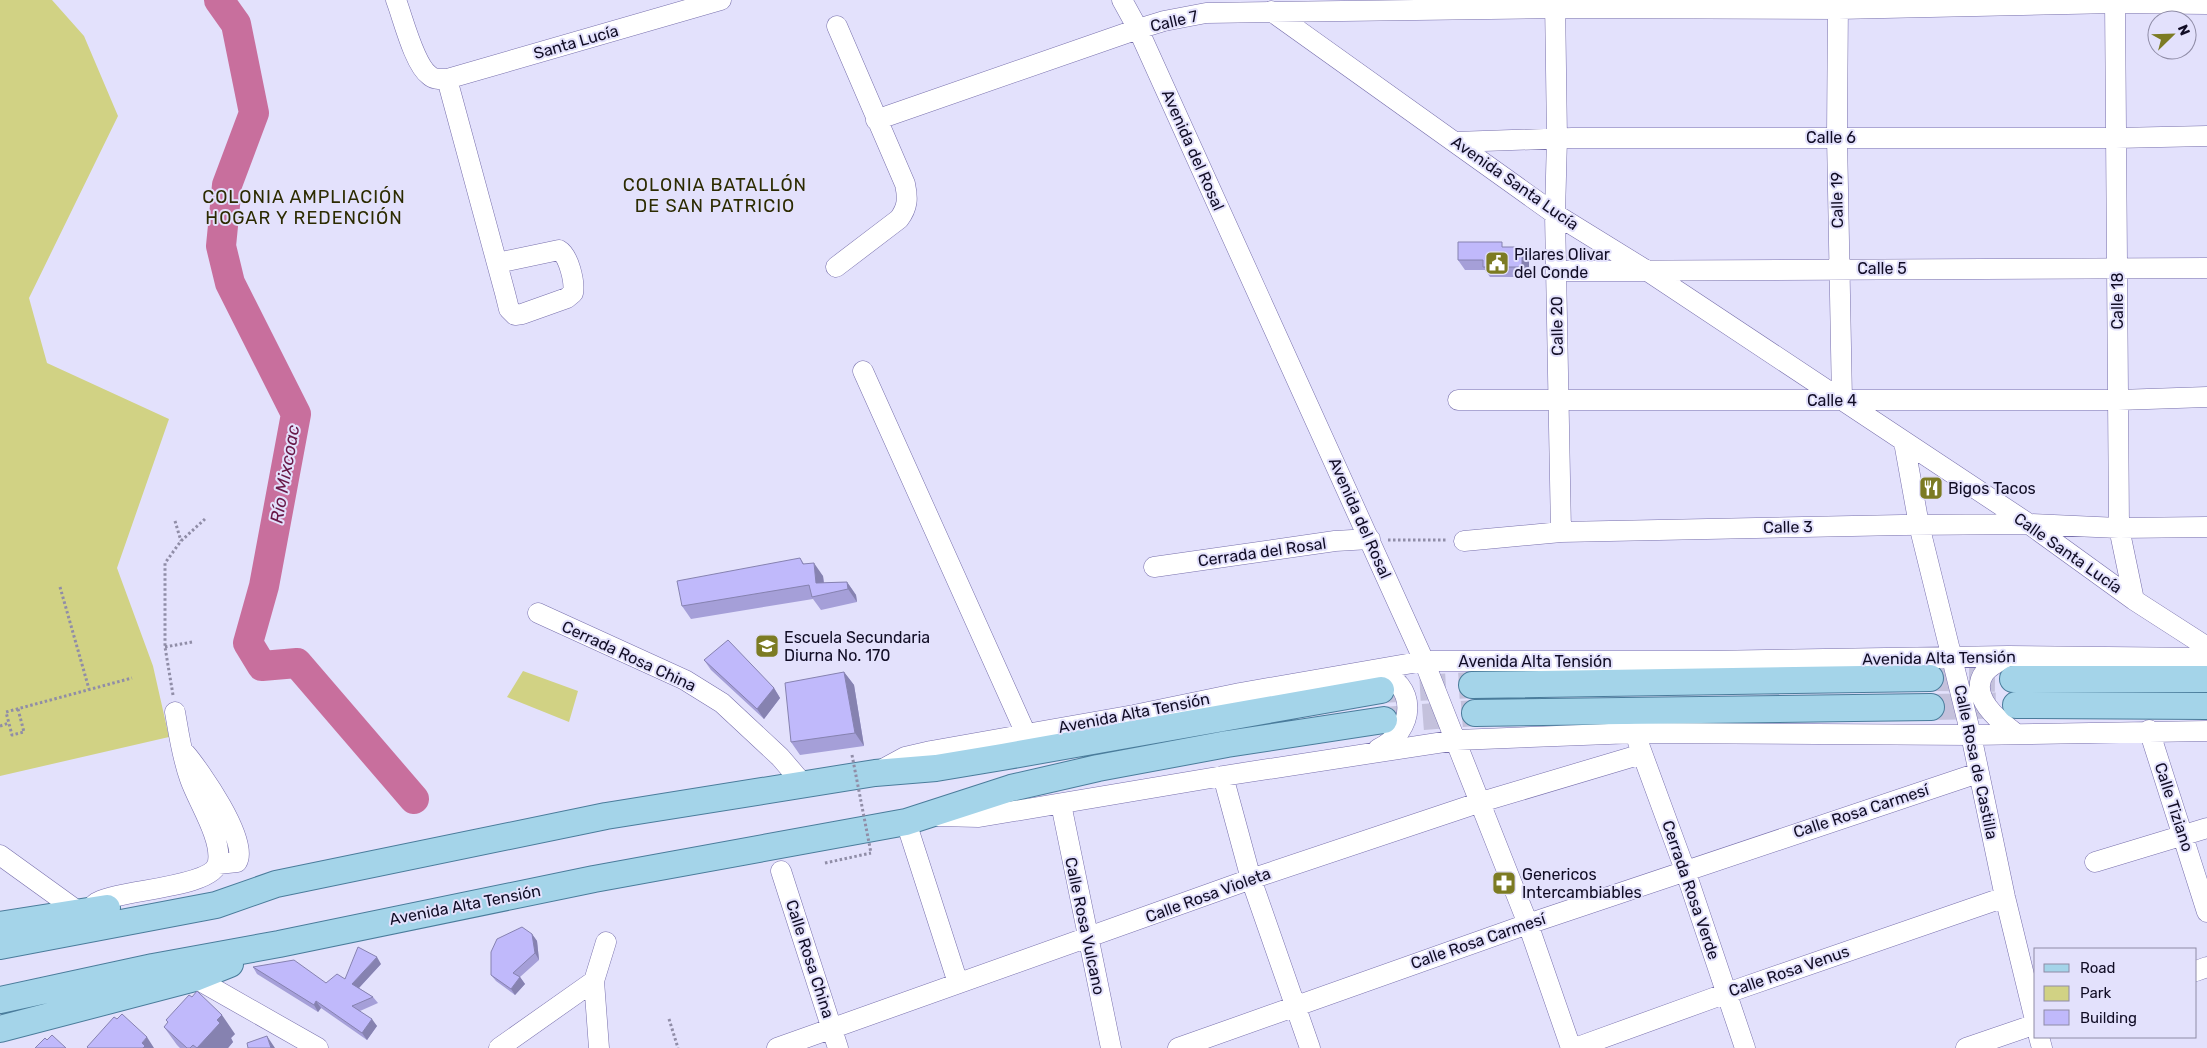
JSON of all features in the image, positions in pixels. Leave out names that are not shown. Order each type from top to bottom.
[{"type":"main road","name":"Avenida Alta Tensión","points":[[2010,668],[2207,679]]},
{"type":"main road","name":"Avenida Alta Tensión","points":[[1472,685],[1930,678]]},
{"type":"main road","name":"Avenida Alta Tensión","points":[[0,946],[216,905],[276,884],[606,816],[875,773],[936,768],[1002,757],[1379,680]]},
{"type":"main road","points":[[2016,705],[2207,706]]},
{"type":"main road","points":[[1475,713],[1931,706]]},
{"type":"main road","name":"Avenida Alta Tensión","points":[[0,1000],[153,967],[279,944],[594,878],[919,819],[1011,788],[1098,768],[1227,744],[1384,720]]},
{"type":"main road","points":[[0,925],[84,912],[204,889],[276,884]]},
{"type":"main road","points":[[0,1029],[195,978],[279,944]]},
{"type":"street","points":[[396,0],[418,60],[439,78],[497,263]]},
{"type":"street","name":"Santa Lucía","points":[[439,78],[721,0]]},
{"type":"street","name":"Avenida del Rosal","points":[[1122,0],[1138,29],[1424,661],[1457,740],[1528,924],[1573,1048]]},
{"type":"street","name":"Avenida Santa Lucía","points":[[1255,0],[1272,6],[1555,214],[1649,272],[1904,442]]},
{"type":"street","name":"Calle 7","points":[[876,120],[1164,21],[1272,6],[2115,1],[2207,4]]},
{"type":"street","name":"Calle 18","points":[[2115,1],[2120,528],[2134,600]]},
{"type":"street","name":"Calle 20","points":[[1555,4],[1557,138],[1555,214],[1560,532]]},
{"type":"street","name":"Calle 19","points":[[1838,4],[1836,137],[1842,400]]},
{"type":"street","points":[[836,267],[899,219],[905,211],[908,199],[905,184],[837,26]]},
{"type":"street","name":"Calle 6","points":[[1455,142],[1557,138],[2116,138],[2207,136]]},
{"type":"street","name":"Calle 5","points":[[1556,271],[2207,268]]},
{"type":"street","points":[[863,372],[1026,734]]},
{"type":"street","name":"Calle 4","points":[[1458,400],[2118,400],[2207,396]]},
{"type":"street","name":"Calle Santa Lucía","points":[[1904,442],[2028,524],[2134,600],[2207,647]]},
{"type":"street","name":"Calle Rosa de Castilla","points":[[1904,442],[1919,525],[1971,735],[2005,897],[2034,1016]]},
{"type":"street","name":"Calle 3","points":[[1464,541],[1560,532],[1919,525],[2028,524],[2120,528],[2207,527]]},
{"type":"street","name":"Cerrada del Rosal","points":[[1154,567],[1335,542],[1370,539]]},
{"type":"street","name":"Cerrada Rosa China","points":[[538,613],[685,680],[722,703],[780,757],[804,785]]},
{"type":"street","name":"Avenida Alta Tensión","points":[[875,773],[905,757],[1240,693],[1379,680],[1424,661],[1708,661],[1952,657],[2010,668],[2207,658]]},
{"type":"street","points":[[2010,668],[1985,672],[1980,686],[1982,696],[1991,713],[2015,733]]},
{"type":"street","points":[[1374,751],[1398,736],[1405,724],[1408,710],[1406,696],[1399,683],[1387,674],[1379,680]]},
{"type":"street","points":[[0,856],[84,912],[98,902],[148,888],[188,883],[212,873],[218,864],[218,852],[190,780],[181,747],[175,712]]},
{"type":"street","name":"Avenida Alta Tensión","points":[[919,819],[979,817],[1374,751],[1457,740],[1635,733],[1971,735],[2149,730],[2207,731]]},
{"type":"street","name":"Calle Tiziano","points":[[2149,730],[2207,912]]},
{"type":"street","name":"Cerrada Rosa Verde","points":[[1635,733],[1685,870],[1745,1048]]},
{"type":"street","name":"Calle Rosa Violeta","points":[[777,1048],[1251,879],[1481,802],[1642,754]]},
{"type":"street","name":"Calle Rosa Carmesí","points":[[1178,1048],[1528,924],[1978,772]]},
{"type":"street","points":[[1223,776],[1251,879],[1310,1048]]},
{"type":"street","name":"Calle Rosa Vulcano","points":[[1061,804],[1087,939],[1111,1048]]},
{"type":"street","points":[[919,819],[958,983]]},
{"type":"street","points":[[2096,862],[2207,828]]},
{"type":"street","name":"Calle Rosa China","points":[[781,871],[838,1048]]},
{"type":"street","name":"Calle Rosa Venus","points":[[1573,1048],[1727,992],[2005,897]]},
{"type":"street","points":[[599,1048],[594,982],[606,942]]},
{"type":"street","points":[[195,978],[318,1048]]},
{"type":"street","points":[[499,1048],[594,982]]},
{"type":"street","points":[[1966,1048],[2034,1025]]},
{"type":"path","points":[[175,712],[166,647],[165,563],[181,541],[205,519]]},
{"type":"path","points":[[175,521],[181,541]]},
{"type":"path","points":[[1370,539],[1464,541]]},
{"type":"path","points":[[60,587],[88,689]]},
{"type":"path","points":[[166,647],[192,642]]},
{"type":"path","points":[[18,708],[24,732],[12,735],[6,712],[18,708],[88,689],[132,678]]},
{"type":"path","points":[[0,726],[9,723]]},
{"type":"path","points":[[825,863],[871,854],[852,755]]},
{"type":"path","points":[[669,1020],[678,1048]]},
{"type":"green space","points":[[0,0],[52,0],[84,36],[118,116],[29,298],[47,363],[169,419],[117,568],[153,666],[169,737],[0,776]]},
{"type":"green space","points":[[523,671],[578,691],[569,722],[507,697]]},
{"type":"building","points":[[1458,242],[1502,242],[1502,247],[1522,247],[1522,267],[1483,267],[1483,260],[1458,260]]},
{"type":"building","points":[[800,558],[803,564],[814,563],[816,583],[847,582],[848,589],[812,597],[809,585],[682,606],[677,581]]},
{"type":"building","points":[[728,640],[774,688],[757,709],[704,660]]},
{"type":"building","points":[[844,672],[855,733],[791,742],[785,683]]},
{"type":"building","points":[[522,927],[532,934],[535,953],[513,973],[520,977],[511,989],[491,975],[491,952],[497,939]]},
{"type":"building","points":[[358,947],[377,957],[352,984],[373,997],[352,1006],[372,1019],[362,1033],[316,1001],[314,1005],[253,967],[294,960],[326,983],[337,974],[345,979]]},
{"type":"building","points":[[197,991],[222,1015],[217,1020],[220,1023],[197,1048],[193,1045],[187,1048],[164,1027],[168,1022],[166,1020],[189,995],[192,997]]},
{"type":"building","points":[[122,1014],[147,1037],[142,1043],[145,1046],[143,1048],[87,1047],[114,1017],[117,1019]]},
{"type":"building","points":[[52,1035],[66,1048],[35,1048],[45,1038],[47,1040]]},
{"type":"building","points":[[267,1036],[271,1048],[248,1048],[247,1043]]},
{"type":"waterway","name":"Río Mixcoac","points":[[219,0],[236,24],[254,113],[227,185],[221,246],[230,283],[296,414],[264,586],[248,643],[262,666],[297,663],[414,799]]},
{"type":"tunnel","points":[[1930,678],[2013,679]]},
{"type":"tunnel","points":[[1381,690],[1472,685]]},
{"type":"tunnel","points":[[1931,707],[2016,705]]},
{"type":"tunnel","points":[[1384,720],[1475,713]]},
{"type":"place","name":"Pilares Olivar del Conde","points":[[1497,263]]},
{"type":"place","name":"Bigos Tacos","points":[[1931,488]]},
{"type":"place","name":"Escuela Secundaria Diurna No. 170","points":[[767,646]]},
{"type":"place","name":"Genericos Intercambiables","points":[[1504,883]]},
{"type":"district","name":"COLONIA BATALLÓN DE SAN PATRICIO","points":[[715,195]]},
{"type":"district","name":"COLONIA AMPLIACIÓN HOGAR Y REDENCIÓN","points":[[304,207]]}]
